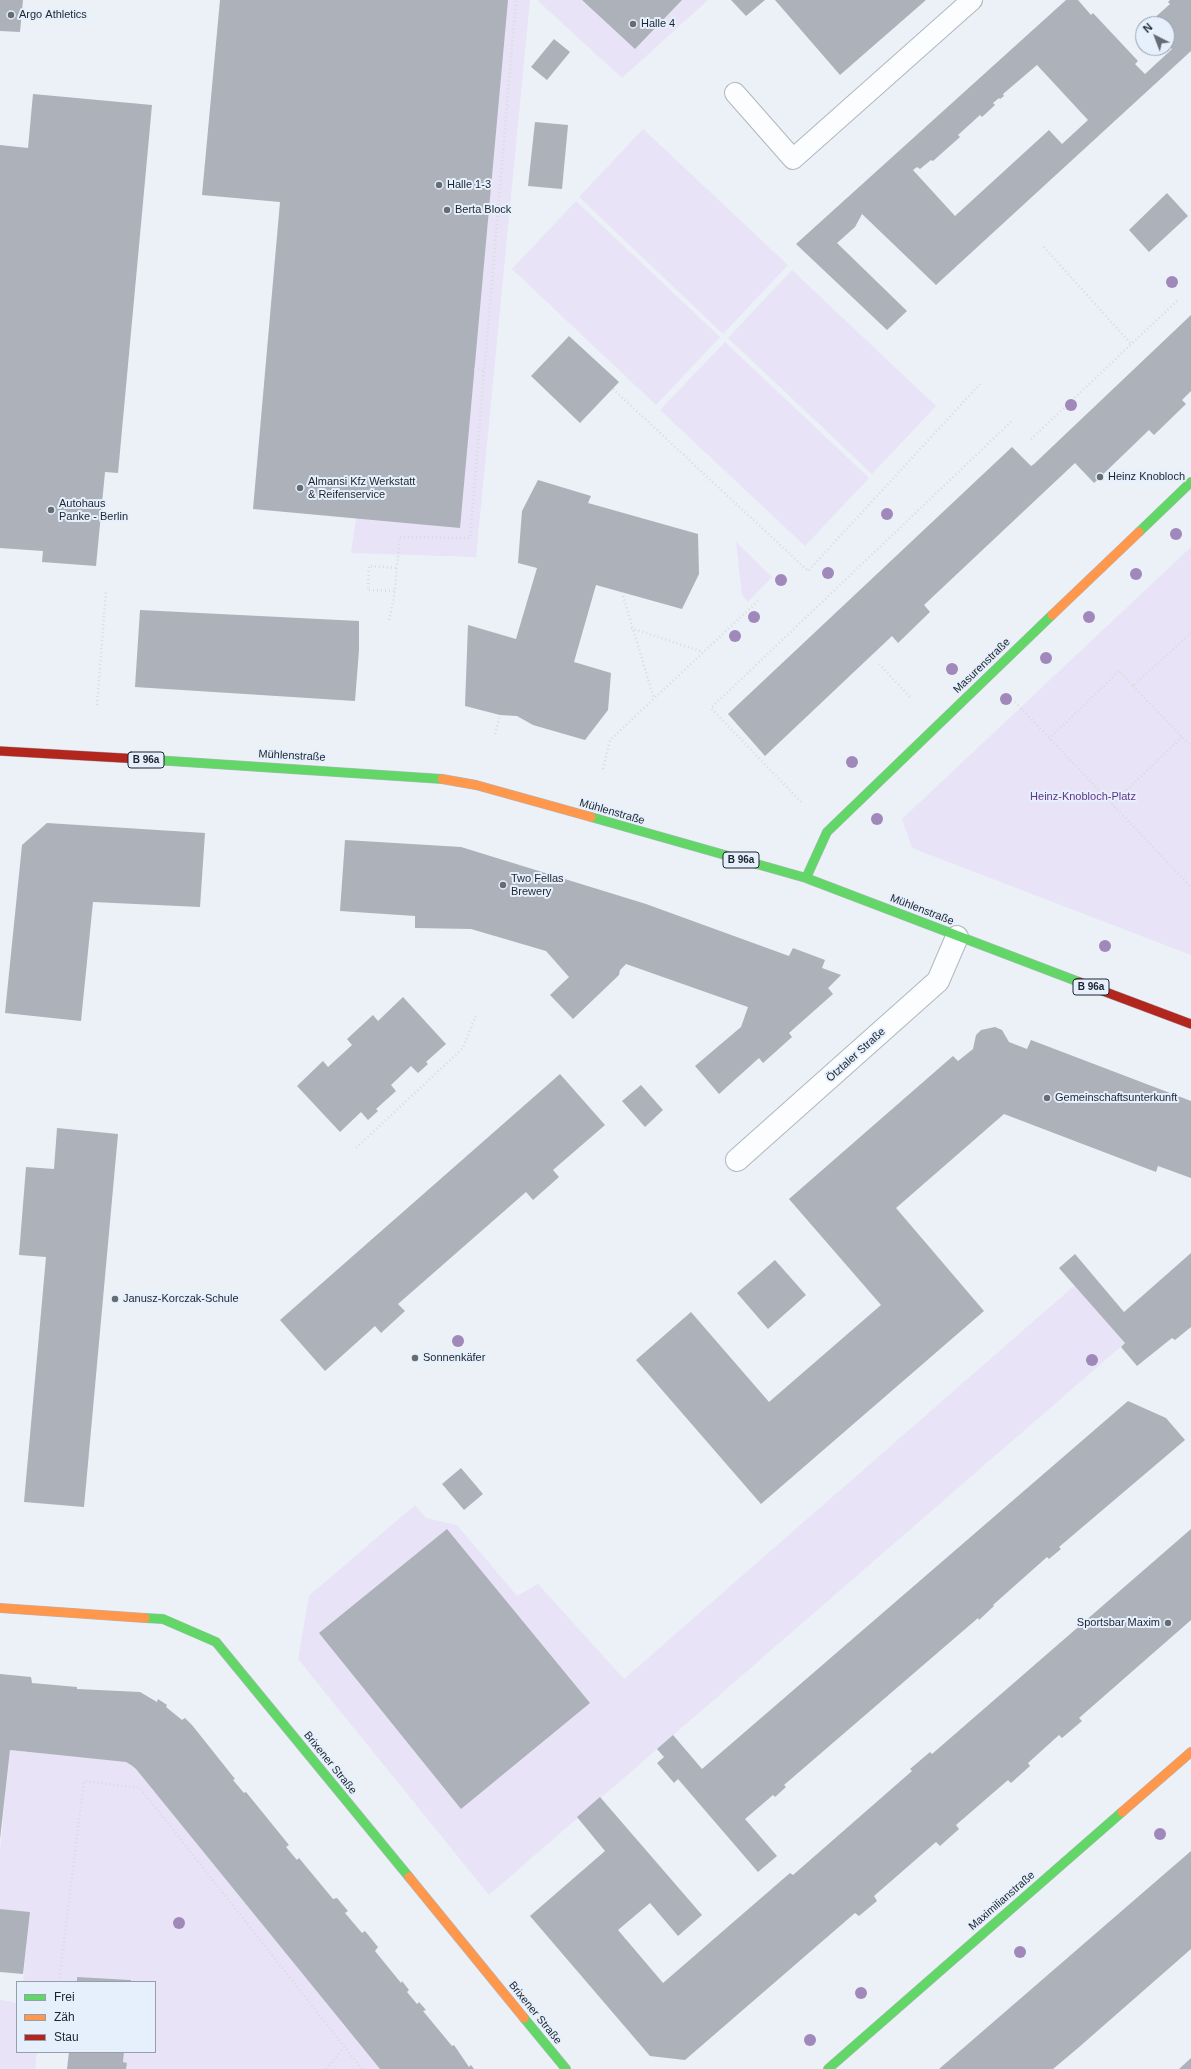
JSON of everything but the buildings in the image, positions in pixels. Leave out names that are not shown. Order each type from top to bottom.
[{"type":"street","name":"Masurenstraße","points":[[806,878],[827,832],[1191,482]]},
{"type":"street","name":"Mühlenstraße","points":[[0,751],[432,777],[476,784],[806,878],[957,937],[1191,1024]]},
{"type":"street","name":"Ötztaler Straße","points":[[737,1160],[938,981],[957,937]]},
{"type":"street","name":"Brixener Straße","points":[[0,1608],[163,1619],[216,1642],[566,2069]]},
{"type":"street","name":"Maximilianstraße","points":[[828,2069],[1191,1752]]},
{"type":"lane","points":[[735,93],[793,159],[972,0]]},
{"type":"path","points":[[389,620],[400,537],[470,538],[516,0]]},
{"type":"path","points":[[1044,247],[1131,344]]},
{"type":"path","points":[[1031,439],[1179,299]]},
{"type":"path","points":[[474,369],[484,370]]},
{"type":"path","points":[[613,388],[808,571],[980,384]]},
{"type":"path","points":[[801,802],[711,708],[1013,420]]},
{"type":"path","points":[[394,591],[368,590],[369,566],[397,568]]},
{"type":"path","points":[[96,704],[106,590]]},
{"type":"path","points":[[622,592],[631,628],[654,699]]},
{"type":"path","points":[[603,769],[610,740],[760,599]]},
{"type":"path","points":[[631,628],[704,652]]},
{"type":"path","points":[[1133,686],[1191,633]]},
{"type":"path","points":[[880,664],[911,698]]},
{"type":"path","points":[[1049,739],[1119,671],[1191,746]]},
{"type":"path","points":[[1015,702],[1191,887]]},
{"type":"path","points":[[495,734],[500,715]]},
{"type":"path","points":[[1112,804],[1182,737]]},
{"type":"path","points":[[356,1148],[463,1048],[476,1015]]},
{"type":"path","points":[[59,1981],[84,1781],[140,1788],[362,2069]]},
{"type":"path","points":[[326,2069],[344,2047]]},
{"type":"green space","name":"Berta Block","points":[[403,0],[530,0],[476,557],[351,553],[356,519]]},
{"type":"green space","points":[[537,0],[708,0],[622,78]]},
{"type":"green space","points":[[643,129],[788,265],[723,334],[579,197]]},
{"type":"green space","points":[[576,201],[720,337],[656,405],[512,269]]},
{"type":"green space","points":[[792,270],[936,406],[872,474],[728,338]]},
{"type":"green space","points":[[725,342],[869,478],[805,546],[660,410]]},
{"type":"green space","points":[[736,542],[772,577],[748,602],[742,595]]},
{"type":"green space","name":"Heinz-Knobloch-Platz","points":[[1191,547],[1191,955],[912,848],[902,819]]},
{"type":"green space","points":[[1075,1285],[1125,1343],[489,1895],[298,1659],[309,1596],[415,1505],[426,1518],[457,1525],[517,1596],[538,1584],[624,1679]]},
{"type":"green space","points":[[10,1750],[126,1762],[136,1769],[380,2069],[126,2069],[127,2063],[123,2062],[124,2053],[156,2053],[156,1981],[131,1981],[77,1977],[77,1981],[23,1981],[30,1912],[0,1909],[0,1850]]},
{"type":"green space","points":[[0,2000],[16,2004],[16,2053],[37,2053],[35,2069],[0,2069]]},
{"type":"traffic: fast","points":[[1139,532],[1191,482]]},
{"type":"traffic: fast","points":[[806,878],[827,832],[1052,615]]},
{"type":"traffic: fast","points":[[140,759],[442,779]]},
{"type":"traffic: fast","points":[[591,817],[806,878],[1079,982]]},
{"type":"traffic: fast","points":[[145,1618],[163,1619],[216,1642],[409,1877]]},
{"type":"traffic: fast","points":[[828,2069],[1122,1812]]},
{"type":"traffic: fast","points":[[524,2018],[566,2069]]},
{"type":"traffic: slow","points":[[1052,615],[1139,532]]},
{"type":"traffic: slow","points":[[442,779],[476,785],[591,817]]},
{"type":"traffic: slow","points":[[0,1608],[145,1618]]},
{"type":"traffic: slow","points":[[1122,1812],[1191,1752]]},
{"type":"traffic: slow","points":[[409,1877],[524,2018]]},
{"type":"traffic: jam","points":[[0,751],[140,759]]},
{"type":"traffic: jam","points":[[1079,982],[1191,1024]]},
{"type":"place","name":"Argo Athletics","points":[[11,15]]},
{"type":"place","name":"Halle 4","points":[[633,24]]},
{"type":"place","name":"Halle 1-3","points":[[439,185]]},
{"type":"place","name":"Berta Block","points":[[447,210]]},
{"type":"place","name":"Heinz Knobloch","points":[[1100,477]]},
{"type":"place","name":"Almansi Kfz Werkstatt & Reifenservice","points":[[300,488]]},
{"type":"place","name":"Autohaus Panke - Berlin","points":[[51,510]]},
{"type":"place","name":"Two Fellas Brewery","points":[[503,885]]},
{"type":"place","name":"Gemeinschaftsunterkunft","points":[[1047,1098]]},
{"type":"place","name":"Janusz-Korczak-Schule","points":[[115,1299]]},
{"type":"place","name":"Sonnenkäfer","points":[[415,1358]]},
{"type":"place","name":"Sportsbar Maxim","points":[[1168,1623]]}]
